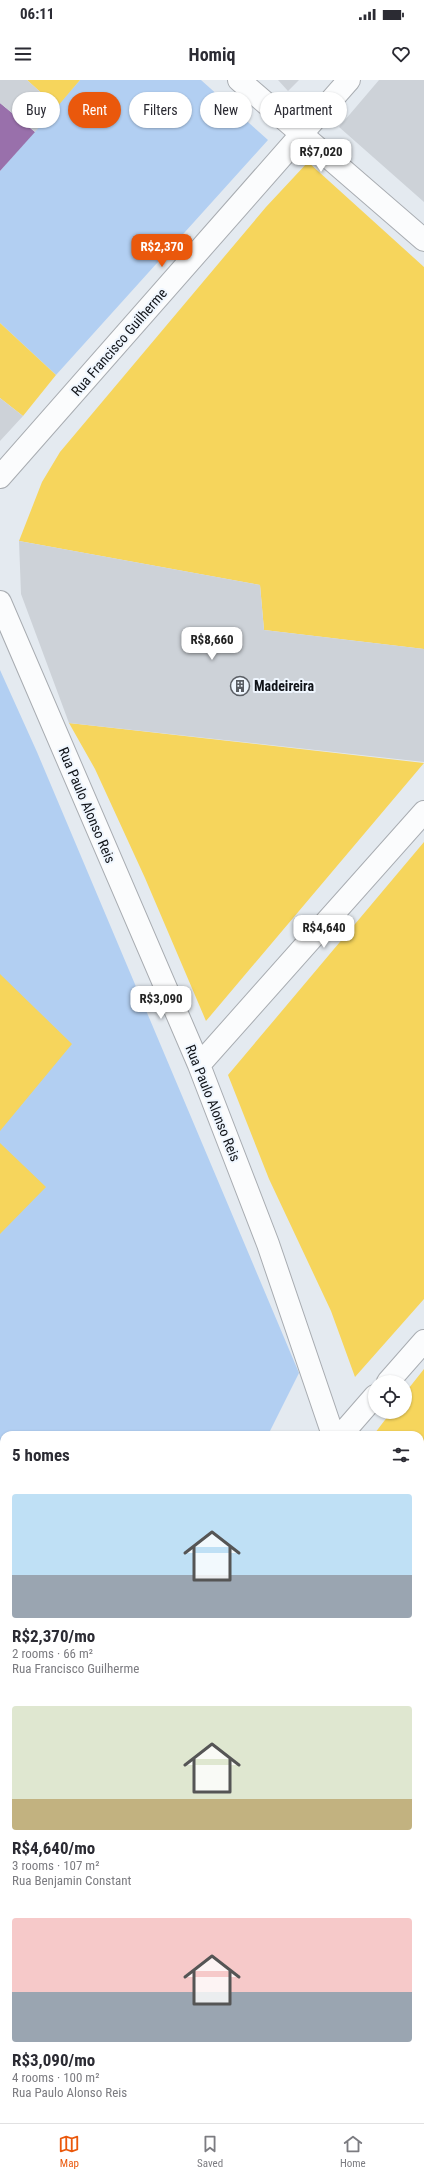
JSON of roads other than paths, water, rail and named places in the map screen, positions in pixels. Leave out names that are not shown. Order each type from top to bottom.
[{"type":"street","points":[[239,80],[424,240]]},
{"type":"street","name":"Rua Francisco Guilherme","points":[[0,477],[349,80]]},
{"type":"street","name":"Rua Paulo Alonso Reis","points":[[0,602],[199,1065],[268,1244],[332,1431]]},
{"type":"street","points":[[199,1065],[424,812]]},
{"type":"street","points":[[394,1375],[424,1341]]},
{"type":"street","points":[[344,1431],[368,1404]]},
{"type":"place","name":"Madeireira","points":[[240,686]]}]
